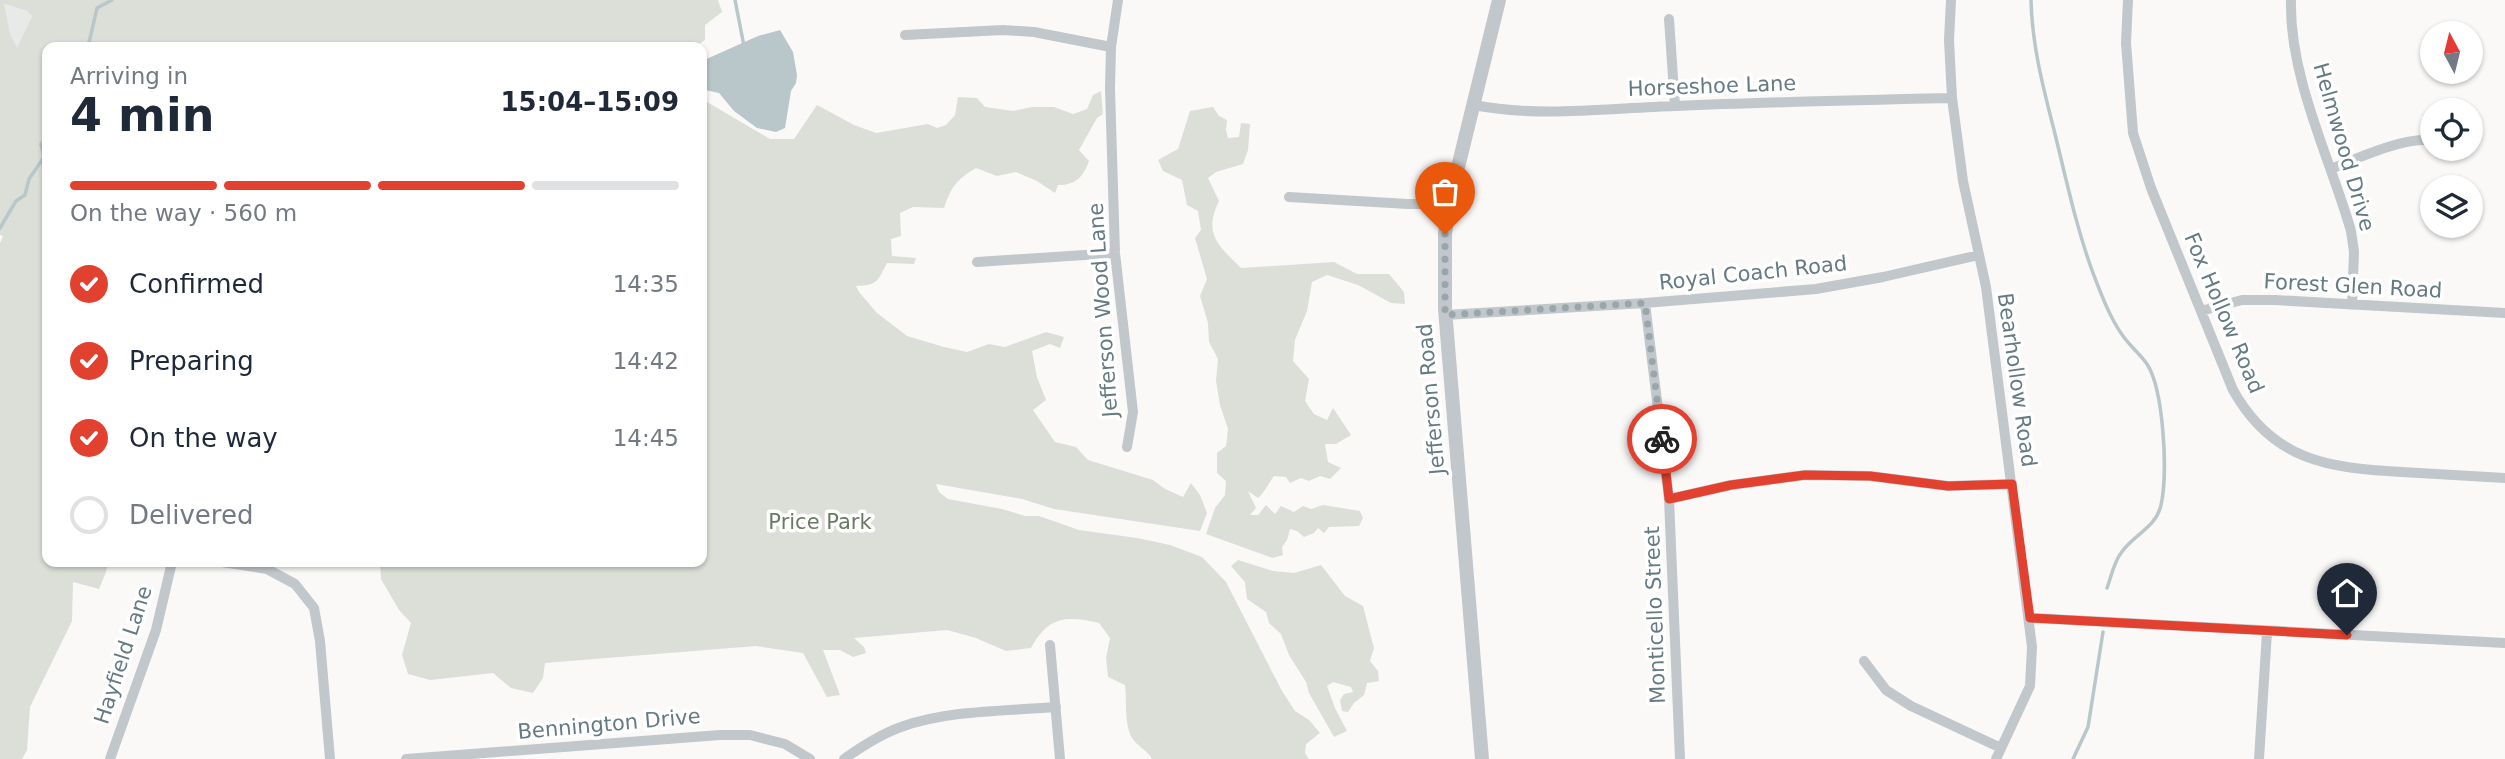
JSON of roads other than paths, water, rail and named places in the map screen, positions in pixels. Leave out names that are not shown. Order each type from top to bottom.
[{"type":"street","points":[[905,36],[962,30],[1003,30],[1034,32],[1111,47],[1118,0]]},
{"type":"street","name":"Jefferson Road","points":[[1482,759],[1445,315],[1445,234],[1449,204],[1499,0]]},
{"type":"street","name":"Bearhollow Road","points":[[1951,0],[1949,40],[1952,97],[1963,181],[1986,287],[2030,618],[2030,686],[1998,754]]},
{"type":"street","name":"Fox Hollow Road","points":[[2128,0],[2126,43],[2133,133],[2151,188],[2232,390],[2244,411],[2283,446],[2318,462],[2338,467],[2505,478]]},
{"type":"street","name":"Helmwood Drive","points":[[2291,0],[2293,35],[2307,100],[2351,231],[2354,252],[2352,305]]},
{"type":"street","points":[[1669,19],[1675,106]]},
{"type":"street","name":"Jefferson Wood Lane","points":[[1111,47],[1115,253],[1133,412],[1127,447]]},
{"type":"street","name":"Horseshoe Lane","points":[[1474,105],[1518,111],[1567,111],[1952,97]]},
{"type":"street","points":[[2331,169],[2367,154],[2420,141]]},
{"type":"street","points":[[1289,197],[1449,204]]},
{"type":"street","points":[[977,262],[1115,253]]},
{"type":"street","name":"Royal Coach Road","points":[[1445,315],[1816,289],[1979,255]]},
{"type":"street","name":"Forest Glen Road","points":[[2201,310],[2242,300],[2275,300],[2505,313]]},
{"type":"street","name":"Monticello Street","points":[[1645,303],[1669,499],[1680,759]]},
{"type":"street","points":[[1669,499],[1731,485],[1805,475],[1870,476],[1948,486],[2012,484]]},
{"type":"street","name":"Hayfield Lane","points":[[110,759],[156,630],[171,567]]},
{"type":"street","points":[[254,567],[267,569],[295,584],[314,608],[320,641],[330,759]]},
{"type":"street","points":[[2030,618],[2505,643]]},
{"type":"street","points":[[2259,759],[2267,632]]},
{"type":"street","points":[[1050,645],[1060,759]]},
{"type":"street","points":[[1864,661],[1886,690],[1998,754]]},
{"type":"street","points":[[844,759],[900,727],[929,719],[1056,707]]},
{"type":"street","name":"Bennington Drive","points":[[406,759],[530,755],[720,735],[750,735],[785,744],[810,759]]},
{"type":"waterway","points":[[89,42],[97,8],[112,0]]},
{"type":"waterway","points":[[735,0],[744,46]]},
{"type":"waterway","points":[[2031,0],[2033,33],[2042,82],[2087,256],[2114,322],[2147,364],[2153,376],[2161,412],[2164,454],[2161,505],[2154,520],[2119,557],[2107,588]]},
{"type":"waterway","points":[[42,143],[42,148]]},
{"type":"waterway","points":[[0,228],[16,201],[25,195],[29,179],[42,160]]},
{"type":"waterway","points":[[2073,759],[2088,727],[2103,632]]},
{"type":"park label","name":"Price Park","points":[[820,522]]}]
